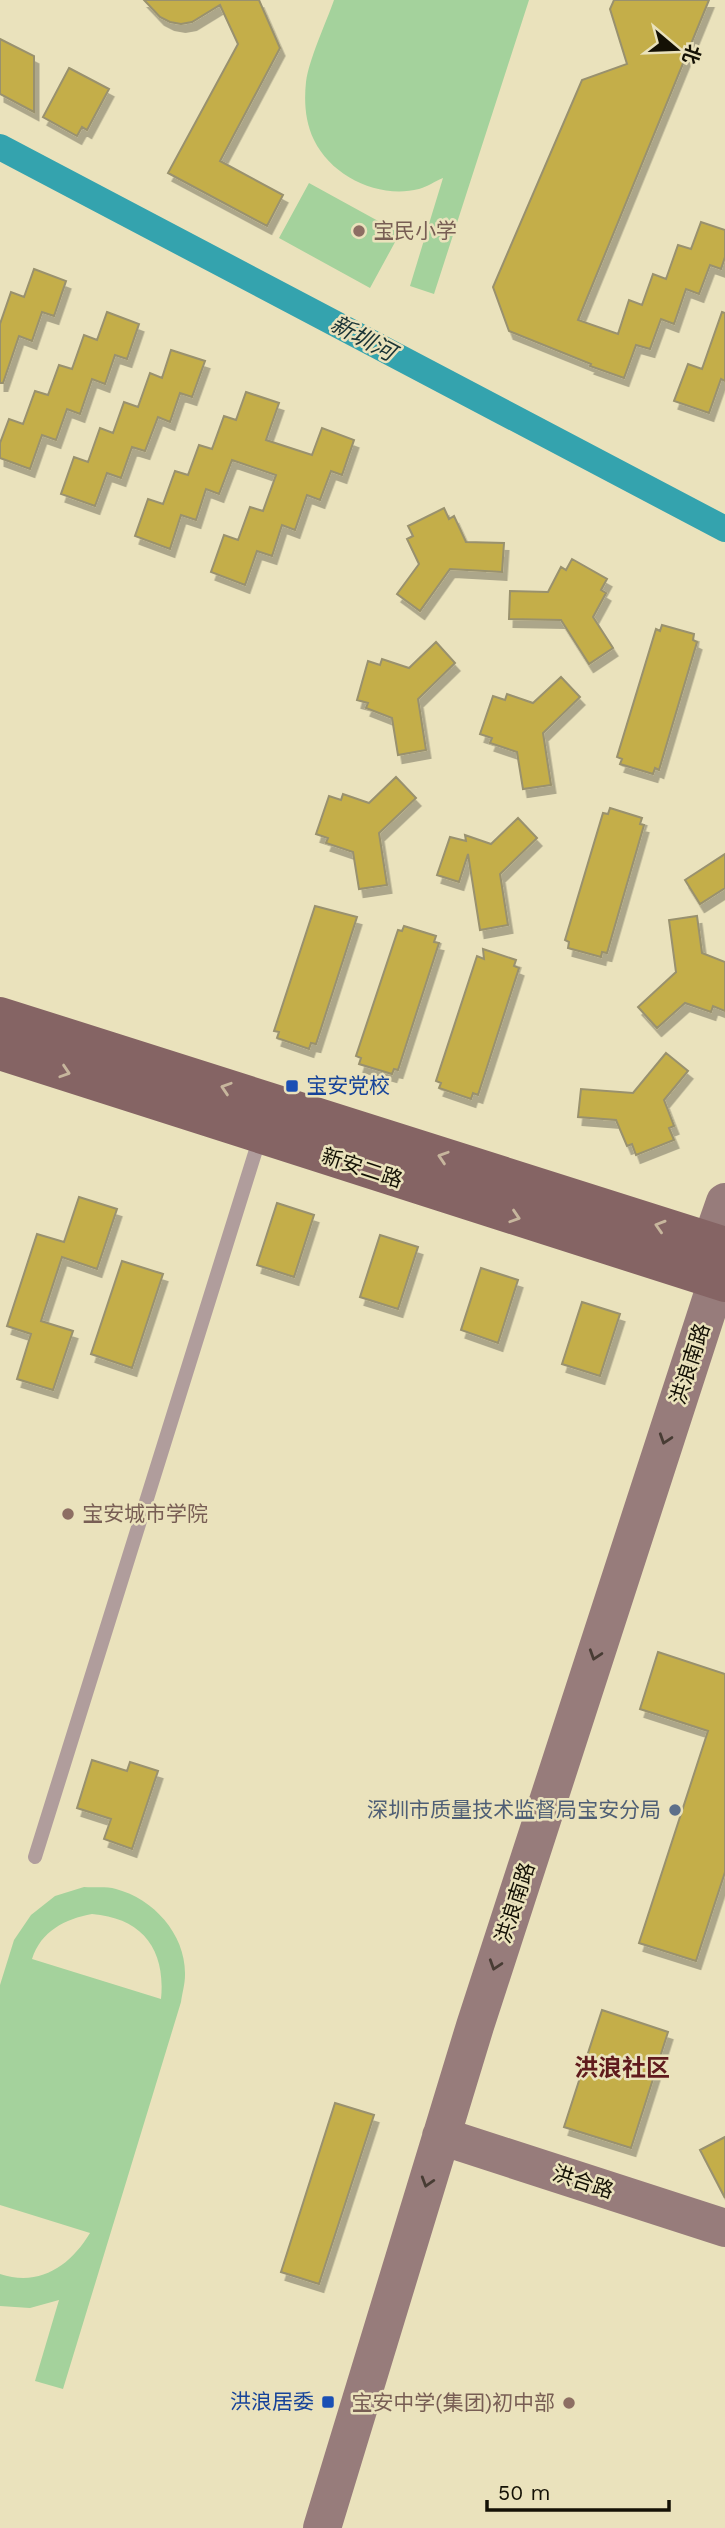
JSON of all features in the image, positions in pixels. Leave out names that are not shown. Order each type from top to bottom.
[{"type":"main road","name":"新安二路","points":[[0,1016],[721,1264]]},
{"type":"main road","name":"新安二路","points":[[0,1051],[261,1135],[721,1264]]},
{"type":"main road","name":"洪浪南路","points":[[322,2528],[475,2026],[721,1264],[725,1202]]},
{"type":"main road","name":"洪合路","points":[[441,2136],[725,2228]]},
{"type":"lane","points":[[35,1857],[261,1135]]},
{"type":"green space","points":[[334,0],[529,0],[434,294],[410,286],[443,178],[422,188],[404,191],[373,188],[358,182],[332,165],[311,133],[306,111],[306,82],[314,52]]},
{"type":"green space","points":[[309,183],[400,233],[370,288],[279,238]]},
{"type":"green space","points":[[84,1887],[104,1887],[130,1894],[143,1901],[155,1910],[174,1933],[184,1960],[185,1975],[181,2002],[63,2389],[35,2381],[59,2300],[30,2308],[0,2306],[0,2274],[28,2278],[52,2271],[73,2255],[90,2233],[0,2205],[0,1985],[14,1940],[31,1915],[55,1896]],"holes":[[[92,1914],[110,1917],[137,1929],[155,1951],[162,1981],[161,1999],[32,1959],[41,1941],[64,1923]]]},
{"type":"building","points":[[144,0],[259,0],[280,48],[220,161],[283,195],[267,226],[168,173],[238,44],[220,5],[192,22],[181,24],[160,17]]},
{"type":"building","points":[[614,0],[709,0],[578,320],[618,334],[629,300],[642,305],[653,274],[666,279],[678,245],[691,249],[701,222],[725,230],[725,257],[721,269],[710,265],[699,294],[686,289],[674,324],[661,319],[650,349],[636,345],[624,378],[509,331],[493,287],[582,80],[627,64],[610,9]]},
{"type":"building","points":[[0,39],[34,56],[34,112],[0,94]]},
{"type":"building","points":[[69,68],[109,89],[87,130],[82,127],[77,136],[43,117]]},
{"type":"building","points":[[34,269],[66,281],[54,316],[42,312],[32,341],[19,336],[3,383],[0,383],[0,324],[11,292],[24,297]]},
{"type":"building","points":[[107,312],[139,324],[127,359],[115,355],[105,384],[92,379],[80,414],[67,409],[56,440],[42,435],[30,469],[0,458],[0,443],[9,419],[23,424],[35,391],[48,395],[59,365],[72,369],[84,335],[97,340]]},
{"type":"building","points":[[722,312],[725,313],[725,381],[721,379],[709,413],[674,401],[688,364],[702,369]]},
{"type":"building","points":[[171,350],[205,361],[192,397],[180,393],[170,422],[158,417],[145,451],[132,447],[121,478],[107,473],[95,506],[61,494],[74,457],[88,462],[100,428],[113,433],[124,402],[138,407],[150,373],[162,378]]},
{"type":"building","points":[[246,392],[279,403],[266,440],[312,455],[322,428],[354,440],[342,475],[331,471],[320,500],[307,495],[295,530],[282,525],[272,556],[257,551],[245,585],[211,572],[224,535],[238,540],[250,507],[263,511],[276,475],[232,460],[219,494],[206,489],[196,520],[181,515],[170,549],[135,536],[148,499],[163,504],[175,471],[188,475],[199,445],[212,449],[224,416],[236,420]]},
{"type":"building","points":[[444,508],[449,519],[454,516],[466,542],[504,543],[502,572],[450,569],[420,611],[397,594],[419,564],[407,539],[413,536],[408,526]]},
{"type":"building","points":[[572,559],[607,579],[601,590],[606,593],[593,617],[613,648],[589,664],[561,620],[509,619],[510,591],[548,592],[561,567],[566,570]]},
{"type":"building","points":[[662,625],[694,634],[693,640],[697,642],[659,770],[655,768],[653,774],[620,764],[622,759],[617,757],[656,629],[660,631]]},
{"type":"building","points":[[436,642],[455,663],[418,699],[426,750],[398,755],[392,718],[366,708],[368,703],[357,700],[368,661],[380,665],[382,659],[409,668]]},
{"type":"building","points":[[561,677],[580,697],[543,733],[551,785],[523,789],[517,752],[490,743],[492,738],[480,734],[493,696],[505,700],[507,694],[533,703]]},
{"type":"building","points":[[396,777],[416,798],[379,833],[387,885],[359,889],[353,852],[326,843],[328,838],[316,834],[329,796],[341,800],[343,794],[369,803]]},
{"type":"building","points":[[610,808],[642,818],[640,824],[644,825],[607,953],[602,952],[601,957],[568,948],[569,942],[565,940],[603,813],[608,814]]},
{"type":"building","points":[[518,818],[537,838],[500,874],[508,925],[480,930],[468,854],[459,882],[437,875],[450,837],[466,841],[465,835],[491,844]]},
{"type":"building","points":[[725,854],[725,888],[700,904],[685,880]]},
{"type":"building","points":[[315,906],[357,917],[316,1044],[311,1043],[309,1049],[277,1038],[279,1032],[274,1031]]},
{"type":"building","points":[[697,916],[702,953],[725,962],[725,1011],[713,1006],[711,1012],[685,1003],[657,1028],[638,1007],[676,972],[669,920]]},
{"type":"building","points":[[404,926],[436,936],[434,942],[439,943],[398,1070],[394,1069],[392,1074],[359,1064],[361,1058],[356,1056],[398,930],[402,931]]},
{"type":"building","points":[[483,949],[516,960],[514,966],[519,968],[478,1095],[473,1093],[471,1099],[439,1088],[441,1083],[436,1081],[477,956],[484,959]]},
{"type":"building","points":[[666,1053],[688,1071],[664,1100],[674,1126],[669,1128],[674,1140],[636,1155],[632,1144],[627,1146],[616,1120],[578,1117],[581,1089],[633,1093]]},
{"type":"building","points":[[79,1197],[117,1209],[97,1269],[62,1257],[41,1321],[73,1331],[53,1390],[17,1379],[31,1334],[7,1326],[37,1234],[64,1242]]},
{"type":"building","points":[[277,1203],[314,1215],[294,1277],[257,1265]]},
{"type":"building","points":[[380,1235],[418,1247],[398,1309],[360,1297]]},
{"type":"building","points":[[122,1261],[163,1274],[132,1368],[91,1354]]},
{"type":"building","points":[[481,1268],[518,1280],[498,1343],[461,1330]]},
{"type":"building","points":[[582,1302],[620,1314],[600,1376],[562,1364]]},
{"type":"building","points":[[658,1652],[725,1674],[725,1872],[696,1961],[639,1943],[708,1731],[640,1709]]},
{"type":"building","points":[[92,1760],[127,1771],[130,1762],[158,1771],[132,1849],[104,1839],[111,1819],[77,1808]]},
{"type":"building","points":[[602,2010],[668,2032],[631,2148],[564,2127]]},
{"type":"building","points":[[335,2103],[374,2115],[319,2284],[281,2272]]},
{"type":"building","points":[[725,2137],[725,2198],[700,2150]]},
{"type":"waterway","name":"新圳河","points":[[0,147],[725,529]]},
{"type":"place","name":"宝民小学","points":[[359,231]]},
{"type":"place","name":"宝安党校","points":[[292,1086]]},
{"type":"place","name":"宝安城市学院","points":[[68,1514]]},
{"type":"place","name":"深圳市质量技术监督局宝安分局","points":[[675,1810]]},
{"type":"place","name":"洪浪居委","points":[[328,2402]]},
{"type":"place","name":"宝安中学(集团)初中部","points":[[569,2403]]},
{"type":"district","name":"洪浪社区","points":[[622,2068]]}]
